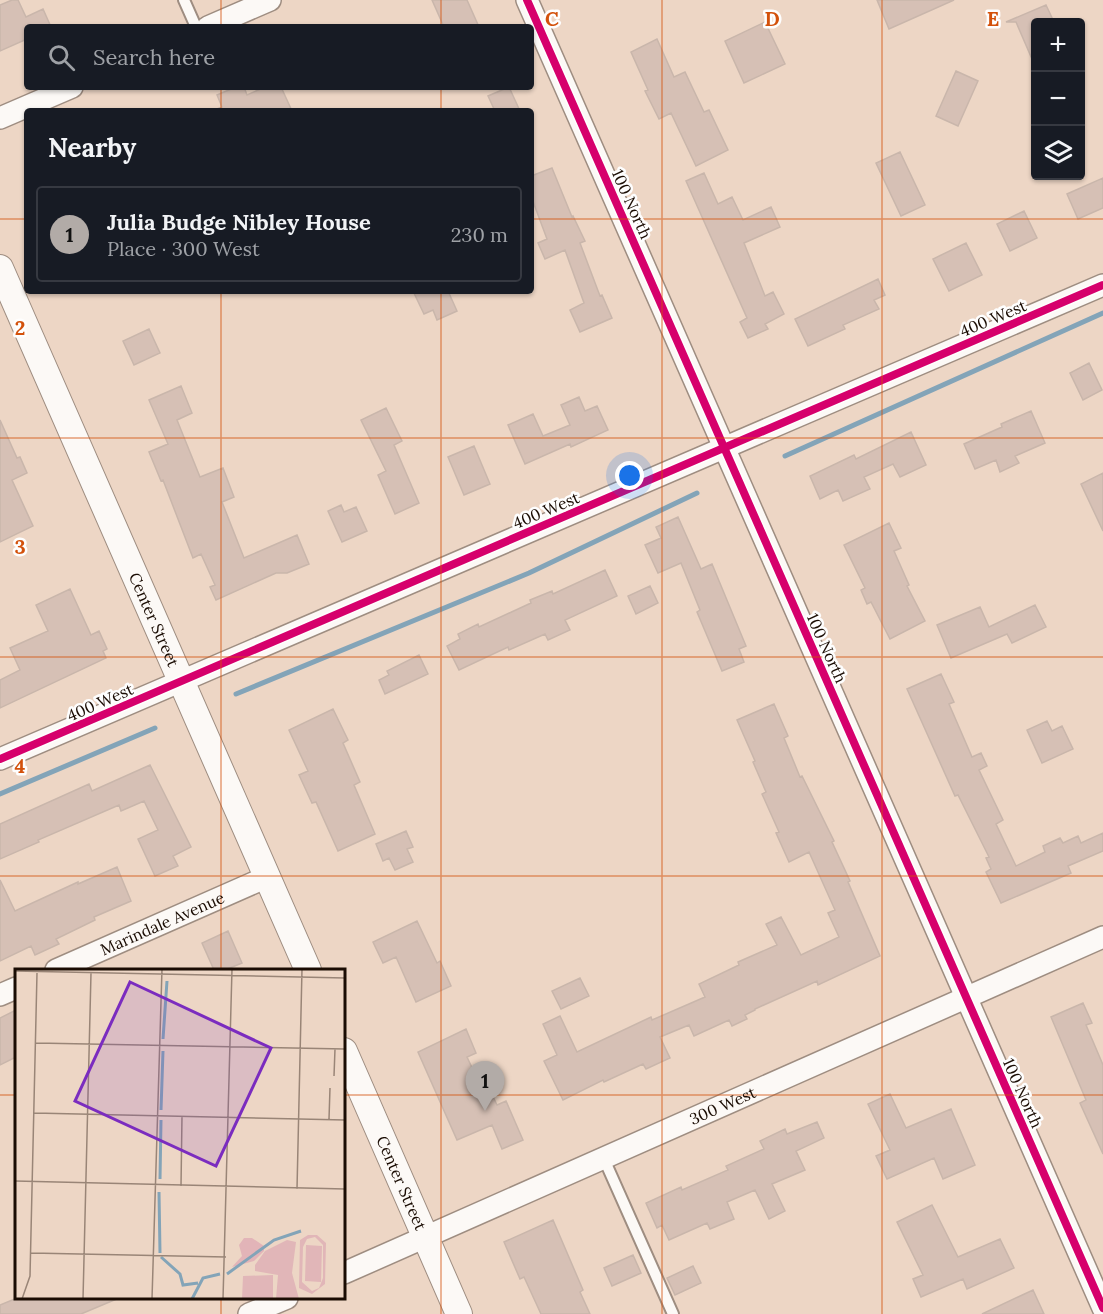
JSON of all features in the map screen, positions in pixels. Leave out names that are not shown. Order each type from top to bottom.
[{"type":"street","points":[[215,24],[270,0]]},
{"type":"street","name":"100 North","points":[[527,0],[1103,1308]]},
{"type":"street","points":[[0,118],[65,90]]},
{"type":"street","name":"Center Street","points":[[0,268],[308,969]]},
{"type":"street","name":"400 West","points":[[0,759],[1103,285]]},
{"type":"street","name":"Marindale Avenue","points":[[58,969],[267,877]]},
{"type":"street","name":"300 West","points":[[345,1274],[1103,937]]},
{"type":"street","points":[[0,995],[15,988]]},
{"type":"street","name":"Center Street","points":[[345,1053],[459,1314]]},
{"type":"street","points":[[249,1314],[285,1299]]},
{"type":"lane","points":[[184,0],[195,24]]},
{"type":"lane","points":[[604,1159],[673,1314]]},
{"type":"building","points":[[18,0],[26,17],[43,9],[50,24],[24,24],[24,40],[0,51],[0,5]]},
{"type":"building","points":[[432,0],[467,0],[478,24],[443,24]]},
{"type":"building","points":[[877,0],[954,0],[889,29]]},
{"type":"building","points":[[1046,5],[1052,18],[1031,18],[1031,57],[1016,22],[1006,22]]},
{"type":"building","points":[[765,22],[785,64],[744,83],[725,41]]},
{"type":"building","points":[[657,39],[674,77],[685,72],[704,112],[709,110],[728,150],[696,166],[671,113],[659,119],[645,91],[648,90],[631,52]]},
{"type":"building","points":[[956,71],[978,81],[958,126],[936,116]]},
{"type":"building","points":[[229,90],[245,90],[247,95],[258,90],[282,90],[291,108],[220,108],[222,107],[217,95]]},
{"type":"building","points":[[502,90],[510,90],[519,108],[494,108],[488,96]]},
{"type":"building","points":[[900,152],[925,205],[901,216],[876,163]]},
{"type":"building","points":[[552,168],[572,217],[585,241],[580,243],[600,296],[602,295],[612,318],[580,332],[570,310],[584,303],[565,250],[545,259],[538,243],[547,239],[534,204],[534,175]]},
{"type":"building","points":[[704,173],[718,204],[732,197],[743,220],[771,207],[780,227],[744,243],[765,296],[773,292],[784,314],[765,324],[768,329],[748,338],[740,322],[747,318],[686,181]]},
{"type":"building","points":[[1103,178],[1103,208],[1078,219],[1067,194]]},
{"type":"building","points":[[1024,211],[1037,238],[1010,251],[997,224]]},
{"type":"building","points":[[966,243],[982,275],[949,291],[933,259]]},
{"type":"building","points":[[878,279],[885,295],[874,300],[879,309],[843,325],[845,329],[808,346],[795,319]]},
{"type":"building","points":[[414,294],[449,294],[457,311],[437,320],[433,310],[424,314]]},
{"type":"building","points":[[149,329],[160,353],[134,365],[123,341]]},
{"type":"building","points":[[1089,363],[1102,390],[1083,400],[1070,373]]},
{"type":"building","points":[[181,386],[192,413],[177,420],[200,477],[223,468],[234,497],[222,502],[244,558],[297,535],[309,564],[287,573],[276,573],[216,600],[210,587],[215,585],[201,554],[193,558],[163,480],[161,481],[149,452],[168,444],[149,400]]},
{"type":"building","points":[[579,397],[585,411],[597,406],[608,430],[525,464],[508,425],[533,414],[543,436],[570,425],[561,405]]},
{"type":"building","points":[[386,408],[402,441],[394,445],[419,503],[395,514],[378,475],[386,471],[361,420]]},
{"type":"building","points":[[1031,411],[1045,443],[1015,456],[1019,463],[1000,472],[996,460],[975,469],[964,444]]},
{"type":"building","points":[[0,420],[17,458],[20,457],[27,473],[12,480],[33,526],[0,542]]},
{"type":"building","points":[[911,432],[926,465],[900,477],[893,464],[864,477],[870,489],[843,501],[838,490],[820,499],[810,476],[854,455],[856,459]]},
{"type":"building","points":[[474,446],[490,484],[464,495],[448,457]]},
{"type":"building","points":[[1103,473],[1103,531],[1081,484]]},
{"type":"building","points":[[341,505],[344,512],[356,507],[367,531],[342,542],[328,511]]},
{"type":"building","points":[[678,517],[701,569],[712,564],[746,646],[739,649],[744,662],[722,671],[697,612],[700,610],[681,563],[658,573],[645,545],[661,538],[656,527]]},
{"type":"building","points":[[889,523],[901,548],[894,551],[909,585],[907,586],[925,621],[890,639],[871,602],[867,604],[861,590],[865,588],[844,545]]},
{"type":"building","points":[[605,570],[617,596],[565,620],[570,630],[548,640],[545,634],[509,650],[508,647],[459,670],[447,646],[460,639],[458,634],[531,603],[530,600],[552,591],[553,594]]},
{"type":"building","points":[[650,586],[658,603],[636,614],[628,596]]},
{"type":"building","points":[[70,589],[91,635],[99,631],[107,649],[103,651],[106,658],[0,708],[0,680],[20,670],[10,648],[48,631],[36,605]]},
{"type":"building","points":[[1035,605],[1046,627],[1012,643],[1007,634],[951,658],[937,625],[980,607],[989,627]]},
{"type":"building","points":[[419,655],[428,674],[385,694],[379,680],[389,675],[387,671]]},
{"type":"building","points":[[941,674],[954,702],[949,704],[972,757],[981,753],[987,766],[979,770],[1003,820],[996,824],[1016,866],[1045,852],[1043,846],[1060,838],[1063,843],[1078,836],[1081,843],[1103,833],[1103,851],[1068,866],[1071,873],[1001,903],[986,872],[991,869],[986,858],[989,857],[958,795],[955,796],[907,689]]},
{"type":"building","points":[[774,704],[788,736],[784,738],[800,777],[802,776],[834,841],[832,842],[850,881],[848,882],[880,956],[818,985],[817,981],[755,1009],[745,1015],[747,1019],[732,1026],[729,1020],[694,1036],[689,1025],[660,1037],[670,1058],[646,1069],[643,1064],[604,1082],[603,1080],[563,1100],[544,1061],[557,1055],[543,1024],[560,1016],[577,1052],[651,1017],[652,1020],[705,997],[699,984],[739,965],[738,962],[777,945],[766,924],[781,917],[801,955],[839,937],[828,913],[835,910],[809,852],[789,862],[762,794],[766,792],[753,762],[755,761],[737,720]]},
{"type":"building","points":[[333,709],[348,740],[343,743],[360,782],[354,785],[375,834],[338,851],[316,802],[312,803],[299,775],[308,771],[289,730]]},
{"type":"building","points":[[1047,721],[1052,731],[1062,726],[1073,749],[1042,763],[1027,730]]},
{"type":"building","points":[[150,765],[191,847],[173,856],[178,866],[155,876],[138,839],[158,830],[144,801],[121,811],[119,805],[0,859],[0,824],[89,784],[92,791]]},
{"type":"building","points":[[406,831],[413,847],[407,849],[413,862],[395,870],[389,858],[383,861],[376,844]]},
{"type":"building","points":[[117,867],[131,901],[94,917],[95,920],[56,939],[59,944],[35,955],[31,946],[0,961],[0,880],[15,911]]},
{"type":"building","points":[[417,921],[437,963],[440,961],[451,986],[416,1002],[396,957],[383,963],[373,942]]},
{"type":"building","points":[[228,931],[242,963],[227,969],[214,969],[202,943]]},
{"type":"building","points":[[580,978],[589,996],[561,1009],[552,991]]},
{"type":"building","points":[[1083,1003],[1092,1023],[1086,1025],[1103,1065],[1103,1154],[1080,1103],[1086,1100],[1051,1017]]},
{"type":"building","points":[[15,1010],[15,1058],[0,1065],[0,1018]]},
{"type":"building","points":[[466,1029],[476,1053],[467,1057],[484,1093],[490,1090],[497,1105],[506,1101],[523,1140],[502,1149],[492,1125],[457,1140],[418,1052]]},
{"type":"building","points":[[890,1094],[906,1128],[951,1109],[975,1165],[943,1179],[934,1158],[887,1179],[876,1156],[890,1150],[868,1104]]},
{"type":"building","points":[[817,1122],[824,1138],[796,1151],[805,1170],[772,1184],[785,1211],[769,1219],[755,1190],[727,1202],[734,1219],[710,1229],[707,1223],[669,1240],[662,1225],[657,1228],[646,1203],[728,1170],[726,1166],[764,1149],[760,1141],[785,1129],[787,1134]]},
{"type":"building","points":[[932,1205],[958,1257],[1000,1239],[1014,1268],[967,1289],[963,1279],[921,1297],[913,1279],[923,1275],[897,1222]]},
{"type":"building","points":[[553,1220],[583,1290],[580,1292],[590,1314],[541,1314],[524,1277],[520,1279],[504,1242]]},
{"type":"building","points":[[633,1255],[641,1273],[612,1286],[604,1268]]},
{"type":"building","points":[[693,1266],[701,1283],[675,1295],[667,1278]]},
{"type":"building","points":[[1033,1290],[1044,1314],[982,1314],[1018,1297]]},
{"type":"building","points":[[15,1299],[117,1299],[81,1314],[0,1314],[0,1305]]},
{"type":"waterway","points":[[785,456],[1103,313]]},
{"type":"waterway","points":[[236,694],[529,573],[697,493]]},
{"type":"waterway","points":[[0,794],[155,728]]},
{"type":"cycle path","points":[[527,0],[1103,1308]]},
{"type":"cycle path","points":[[0,759],[1103,285]]},
{"type":"place","name":"Julia Budge Nibley House","points":[[485,1111]]}]
